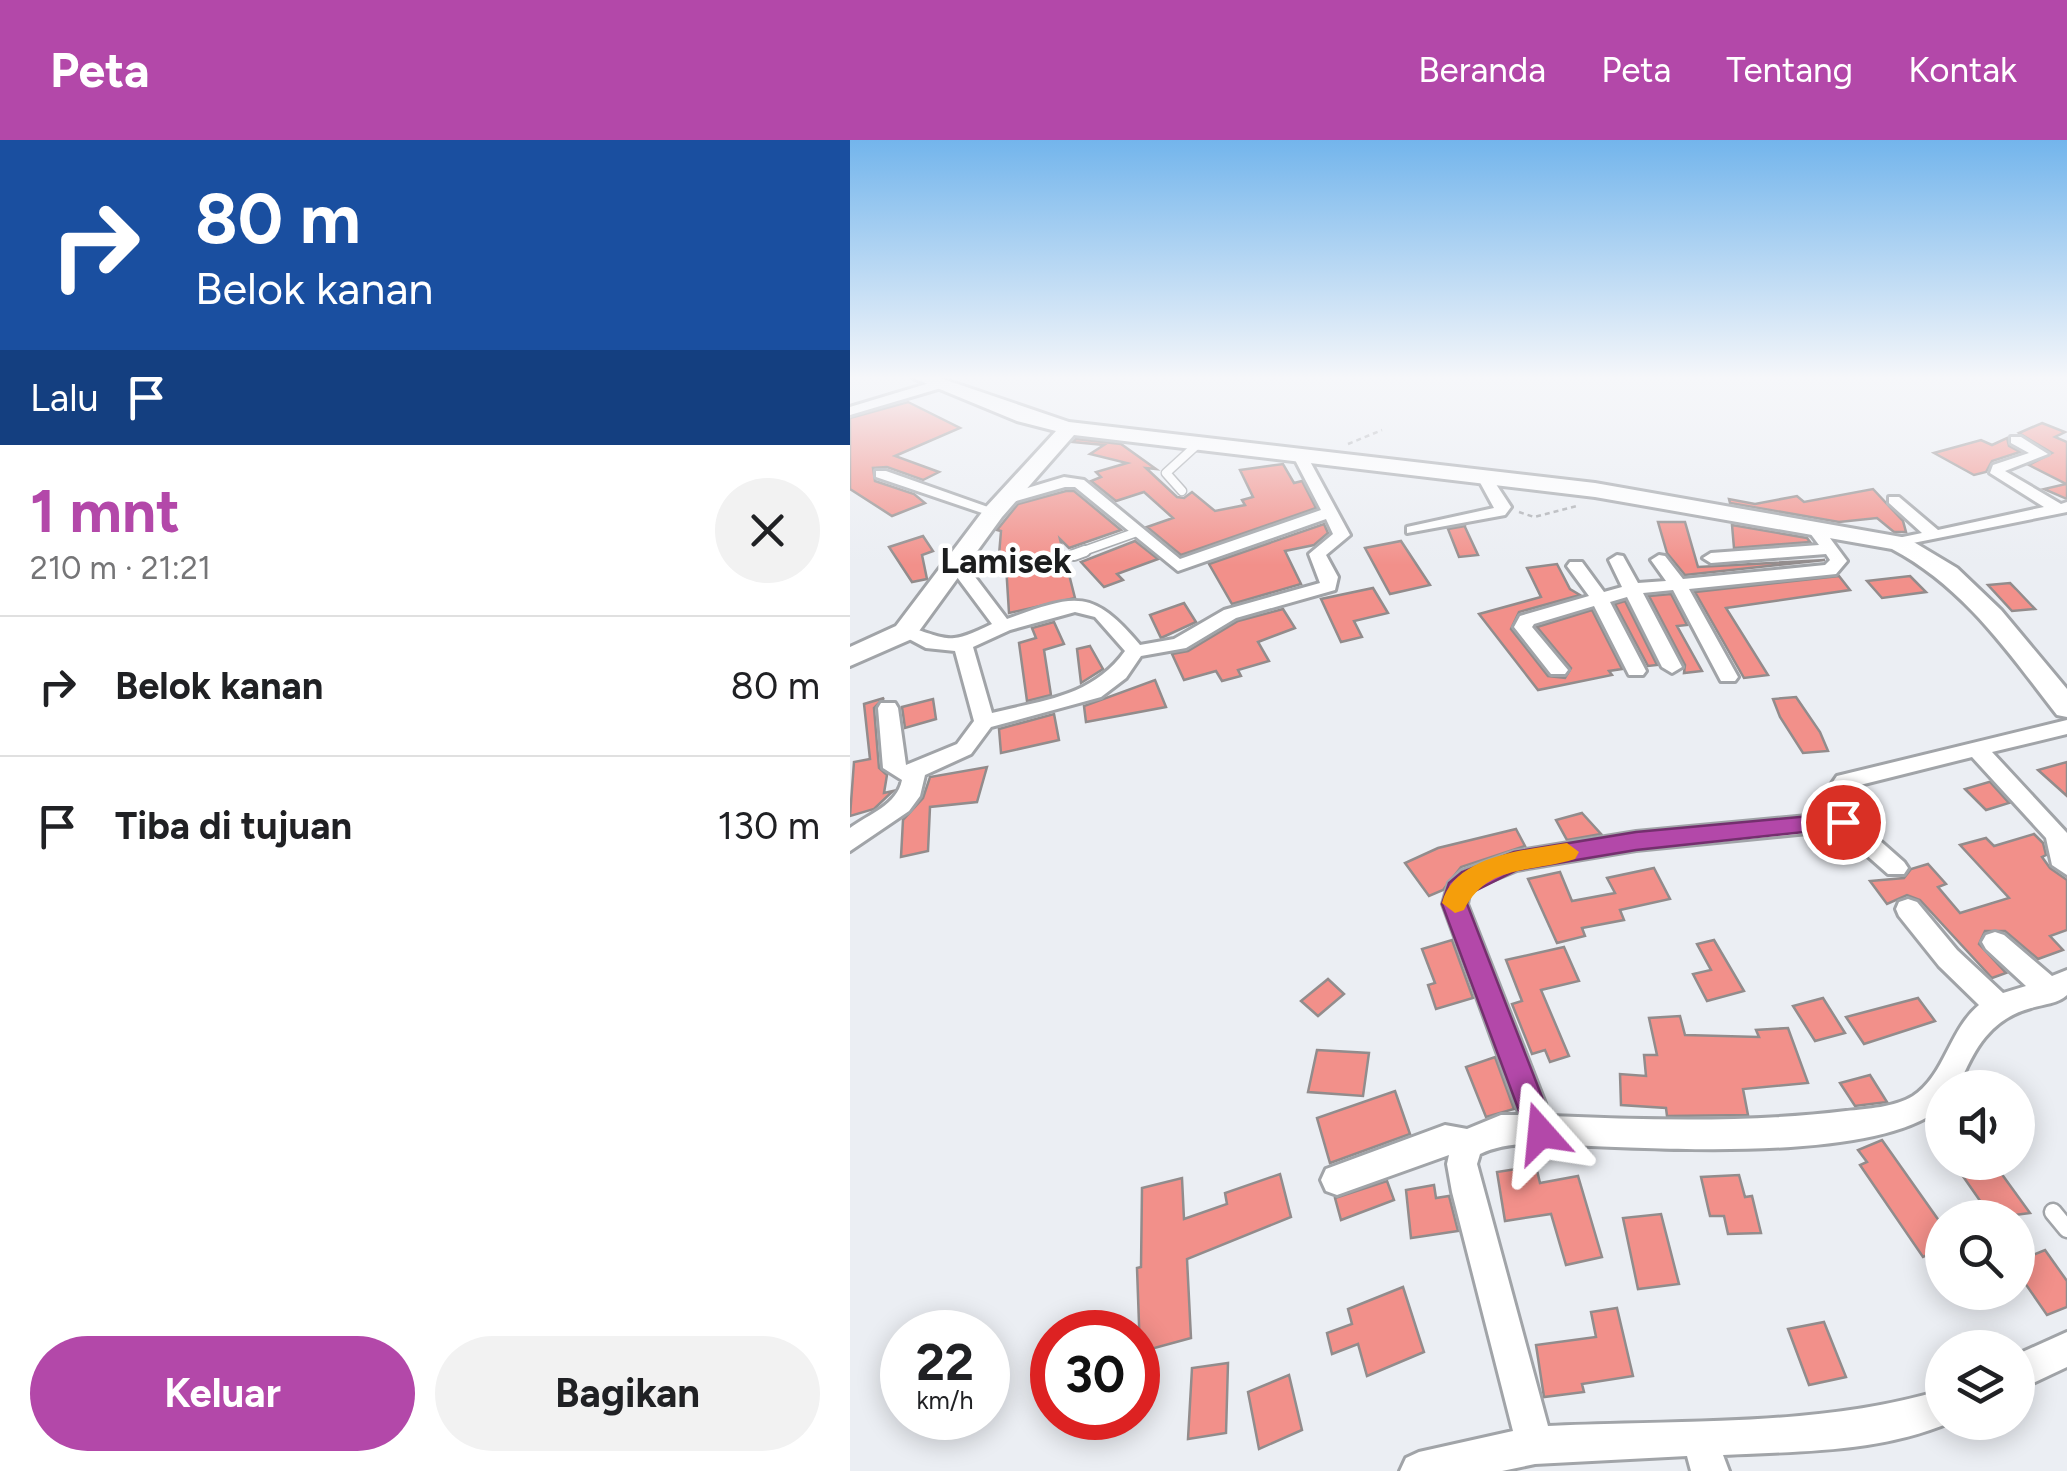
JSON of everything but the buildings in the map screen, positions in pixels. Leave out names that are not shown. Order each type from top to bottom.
[{"type":"street","points":[[850,658],[905,632],[1000,505],[1059,440]]},
{"type":"street","points":[[1182,440],[1595,490],[1898,543],[1921,553],[2014,641],[2067,708]]},
{"type":"street","points":[[2016,440],[2042,454],[1998,468],[1996,473],[2062,508]]},
{"type":"street","points":[[888,708],[894,768],[903,774],[964,750],[984,722],[1094,693],[1119,674],[1135,651],[1179,644],[1230,614],[1329,586],[1329,577],[1317,554],[1342,536],[1299,454]]},
{"type":"street","points":[[881,474],[1000,505],[1075,481],[1172,565],[1180,566],[1328,513]]},
{"type":"street","points":[[1413,530],[1495,513],[1502,507],[1483,475]]},
{"type":"street","points":[[1894,500],[1934,535]]},
{"type":"street","points":[[1898,543],[2062,508]]},
{"type":"street","points":[[1558,670],[1523,627],[1526,620],[1598,596],[1634,589],[1816,574],[1838,564],[1832,549],[1815,529]]},
{"type":"street","points":[[1711,558],[1832,549]]},
{"type":"street","points":[[1618,560],[1672,667]]},
{"type":"street","points":[[1659,560],[1679,586],[1728,677]]},
{"type":"street","points":[[957,565],[1003,626]]},
{"type":"street","points":[[1576,566],[1598,596],[1636,671]]},
{"type":"street","points":[[905,632],[935,647],[963,646],[1003,626],[1058,611],[1090,608],[1102,614],[1135,651]]},
{"type":"street","points":[[963,646],[984,722]]},
{"type":"street","points":[[1896,868],[1843,822],[1833,798],[1845,781],[1979,752],[2067,727]]},
{"type":"street","points":[[1979,752],[2054,832],[2060,843],[2060,858],[2067,866]]},
{"type":"street","points":[[850,842],[876,820],[909,801],[915,786],[914,771]]},
{"type":"street","points":[[1541,1133],[1454,904],[1458,890],[1471,878],[1514,861],[1636,841],[1843,822]]},
{"type":"street","points":[[1908,909],[1948,958],[1998,1006]]},
{"type":"street","points":[[1995,942],[2059,986]]},
{"type":"street","points":[[1950,1070],[1958,1052],[1998,1006],[2059,986]]},
{"type":"street","points":[[1337,1180],[1444,1140],[1468,1144],[1502,1129],[1541,1133],[1732,1134],[1839,1127],[1912,1112],[1925,1105]]},
{"type":"street","points":[[1468,1144],[1462,1164],[1468,1192],[1535,1445]]},
{"type":"street","points":[[2035,1364],[2067,1348]]},
{"type":"street","points":[[1419,1471],[1535,1445],[1705,1454],[1890,1424],[1925,1413]]},
{"type":"lane","points":[[1182,491],[1166,473],[1200,442]]},
{"type":"lane","points":[[1074,555],[1137,532]]},
{"type":"lane","points":[[2054,1212],[2067,1230]]},
{"type":"path","points":[[1502,507],[1534,517],[1584,504],[1595,490]]},
{"type":"slow traffic","points":[[1455,903],[1458,890],[1471,878],[1514,861],[1567,852]]},
{"type":"district","name":"Lamisek","points":[[1006,561]]},
{"type":"route","points":[[1541,1133],[1454,904],[1458,890],[1471,878],[1514,861],[1636,841],[1774,825],[1843,822]]}]
